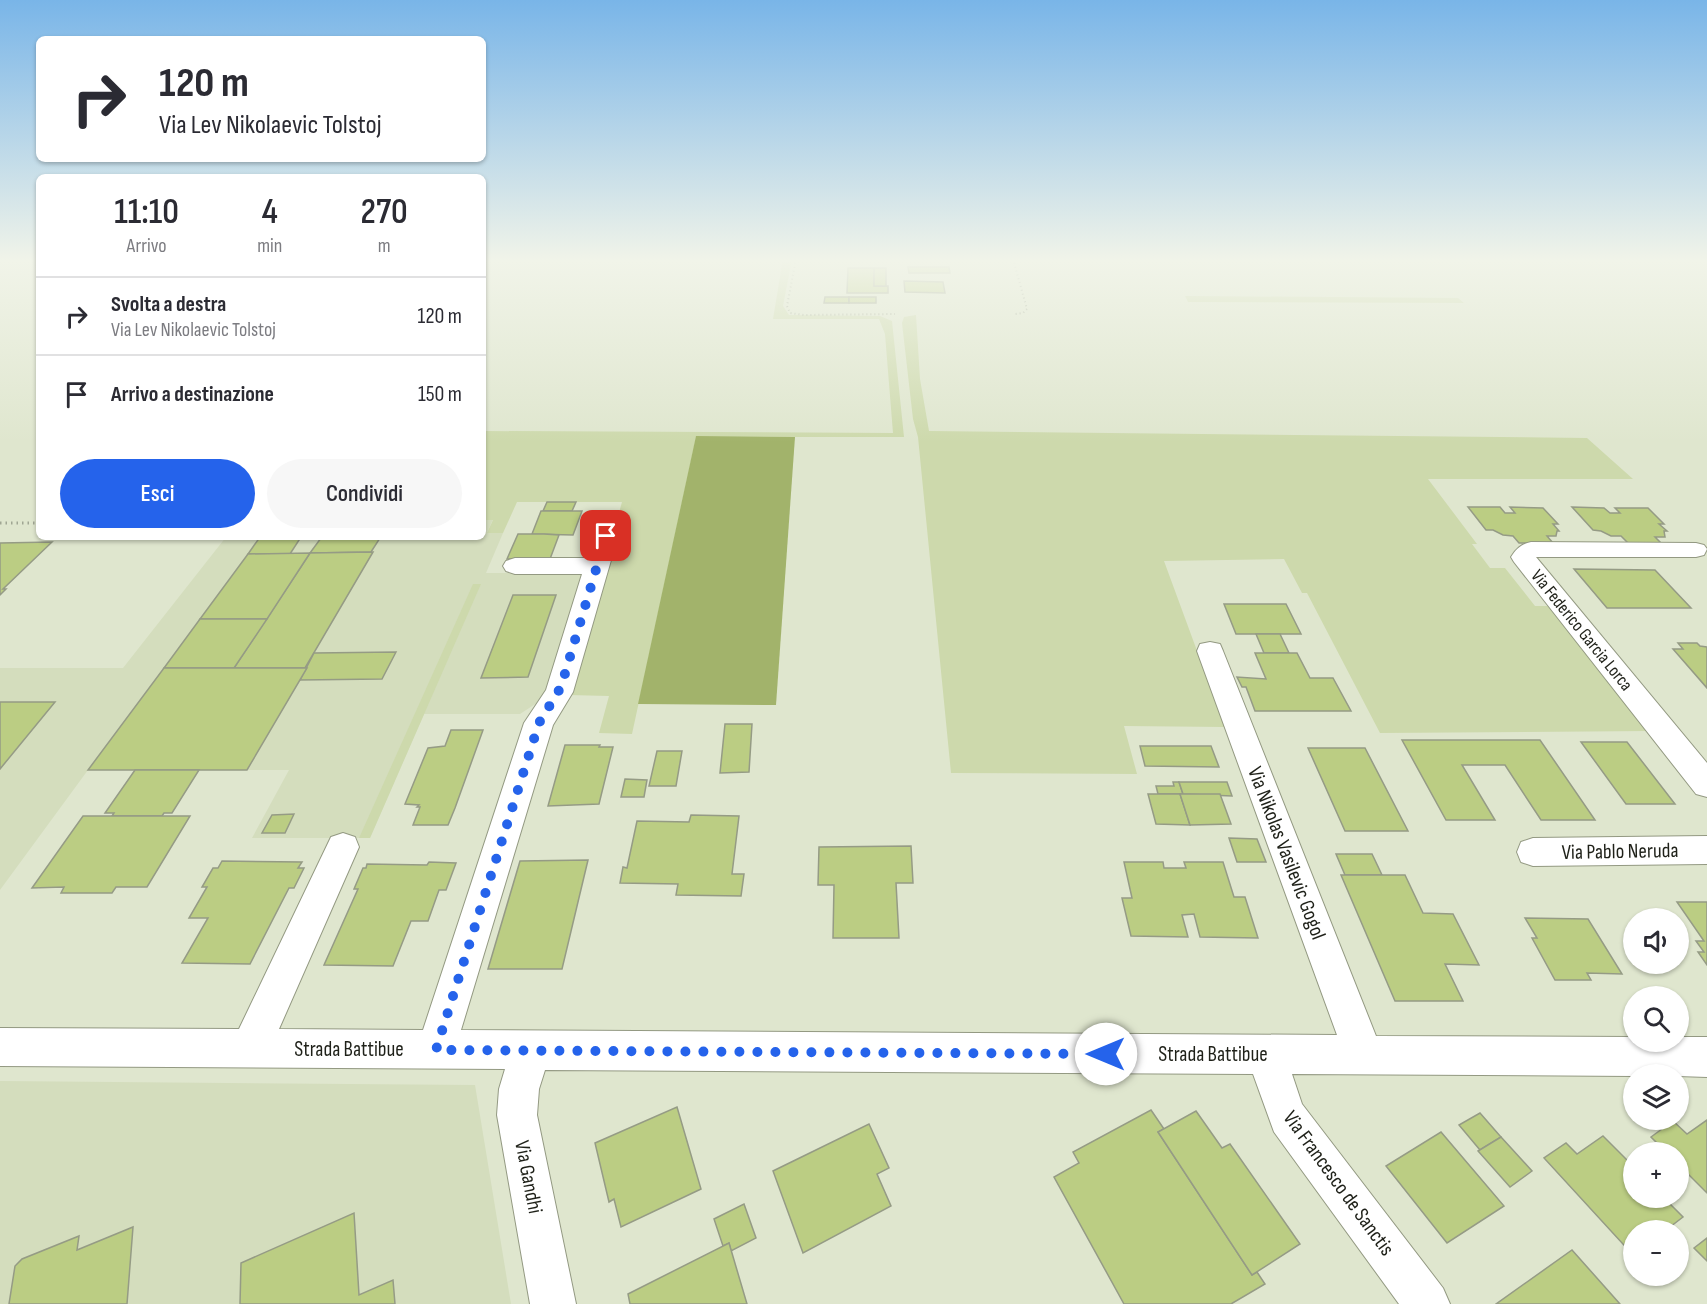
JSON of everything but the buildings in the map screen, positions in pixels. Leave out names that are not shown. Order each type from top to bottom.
[{"type":"street","points":[[436,1050],[539,723],[559,692],[606,536]]},
{"type":"street","name":"Via Federico Garcia Lorca","points":[[1696,550],[1531,549],[1523,557],[1707,785]]},
{"type":"street","points":[[515,566],[597,566]]},
{"type":"street","name":"Via Nikolas Vasilevic Gogol","points":[[1210,651],[1364,1055]]},
{"type":"street","points":[[250,1049],[343,847]]},
{"type":"street","name":"Via Pablo Neruda","points":[[1533,852],[1707,850]]},
{"type":"street","name":"Strada Battibue","points":[[0,1047],[1707,1057]]},
{"type":"street","name":"Via Gandhi","points":[[531,1051],[519,1089],[517,1115],[553,1304]]},
{"type":"street","name":"Via Francesco de Sanctis","points":[[1267,1055],[1278,1094],[1288,1118],[1427,1304]]},
{"type":"path","points":[[0,523],[36,523]]},
{"type":"shaded area","points":[[879,320],[892,321],[904,437],[696,437],[632,734],[599,733],[609,696],[568,695],[622,502],[517,502],[503,533],[487,533],[493,520],[486,520],[486,431],[893,433],[885,334]]},
{"type":"shaded area","points":[[903,320],[916,320],[920,379],[929,431],[1587,438],[1633,479],[1428,479],[1477,544],[1472,544],[1490,568],[1505,568],[1535,606],[1551,606],[1650,731],[1380,733],[1307,593],[1302,593],[1284,559],[1164,561],[1225,727],[1124,726],[1137,774],[951,773],[918,437],[913,419]]},
{"type":"shaded area","points":[[486,435],[530,436],[487,533],[503,533],[486,573],[586,573],[549,695],[520,714],[424,714],[370,838],[252,838],[289,770],[88,770],[0,890],[0,668],[123,668],[224,540],[486,540]]},
{"type":"shaded area","points":[[473,584],[481,584],[370,838],[359,838]]},
{"type":"shaded area","points":[[0,1081],[475,1085],[511,1304],[0,1304]]},
{"type":"green space","points":[[696,436],[795,437],[776,705],[638,704]]},
{"type":"route","points":[[606,536],[561,687],[539,723],[436,1050],[1106,1054]]}]
